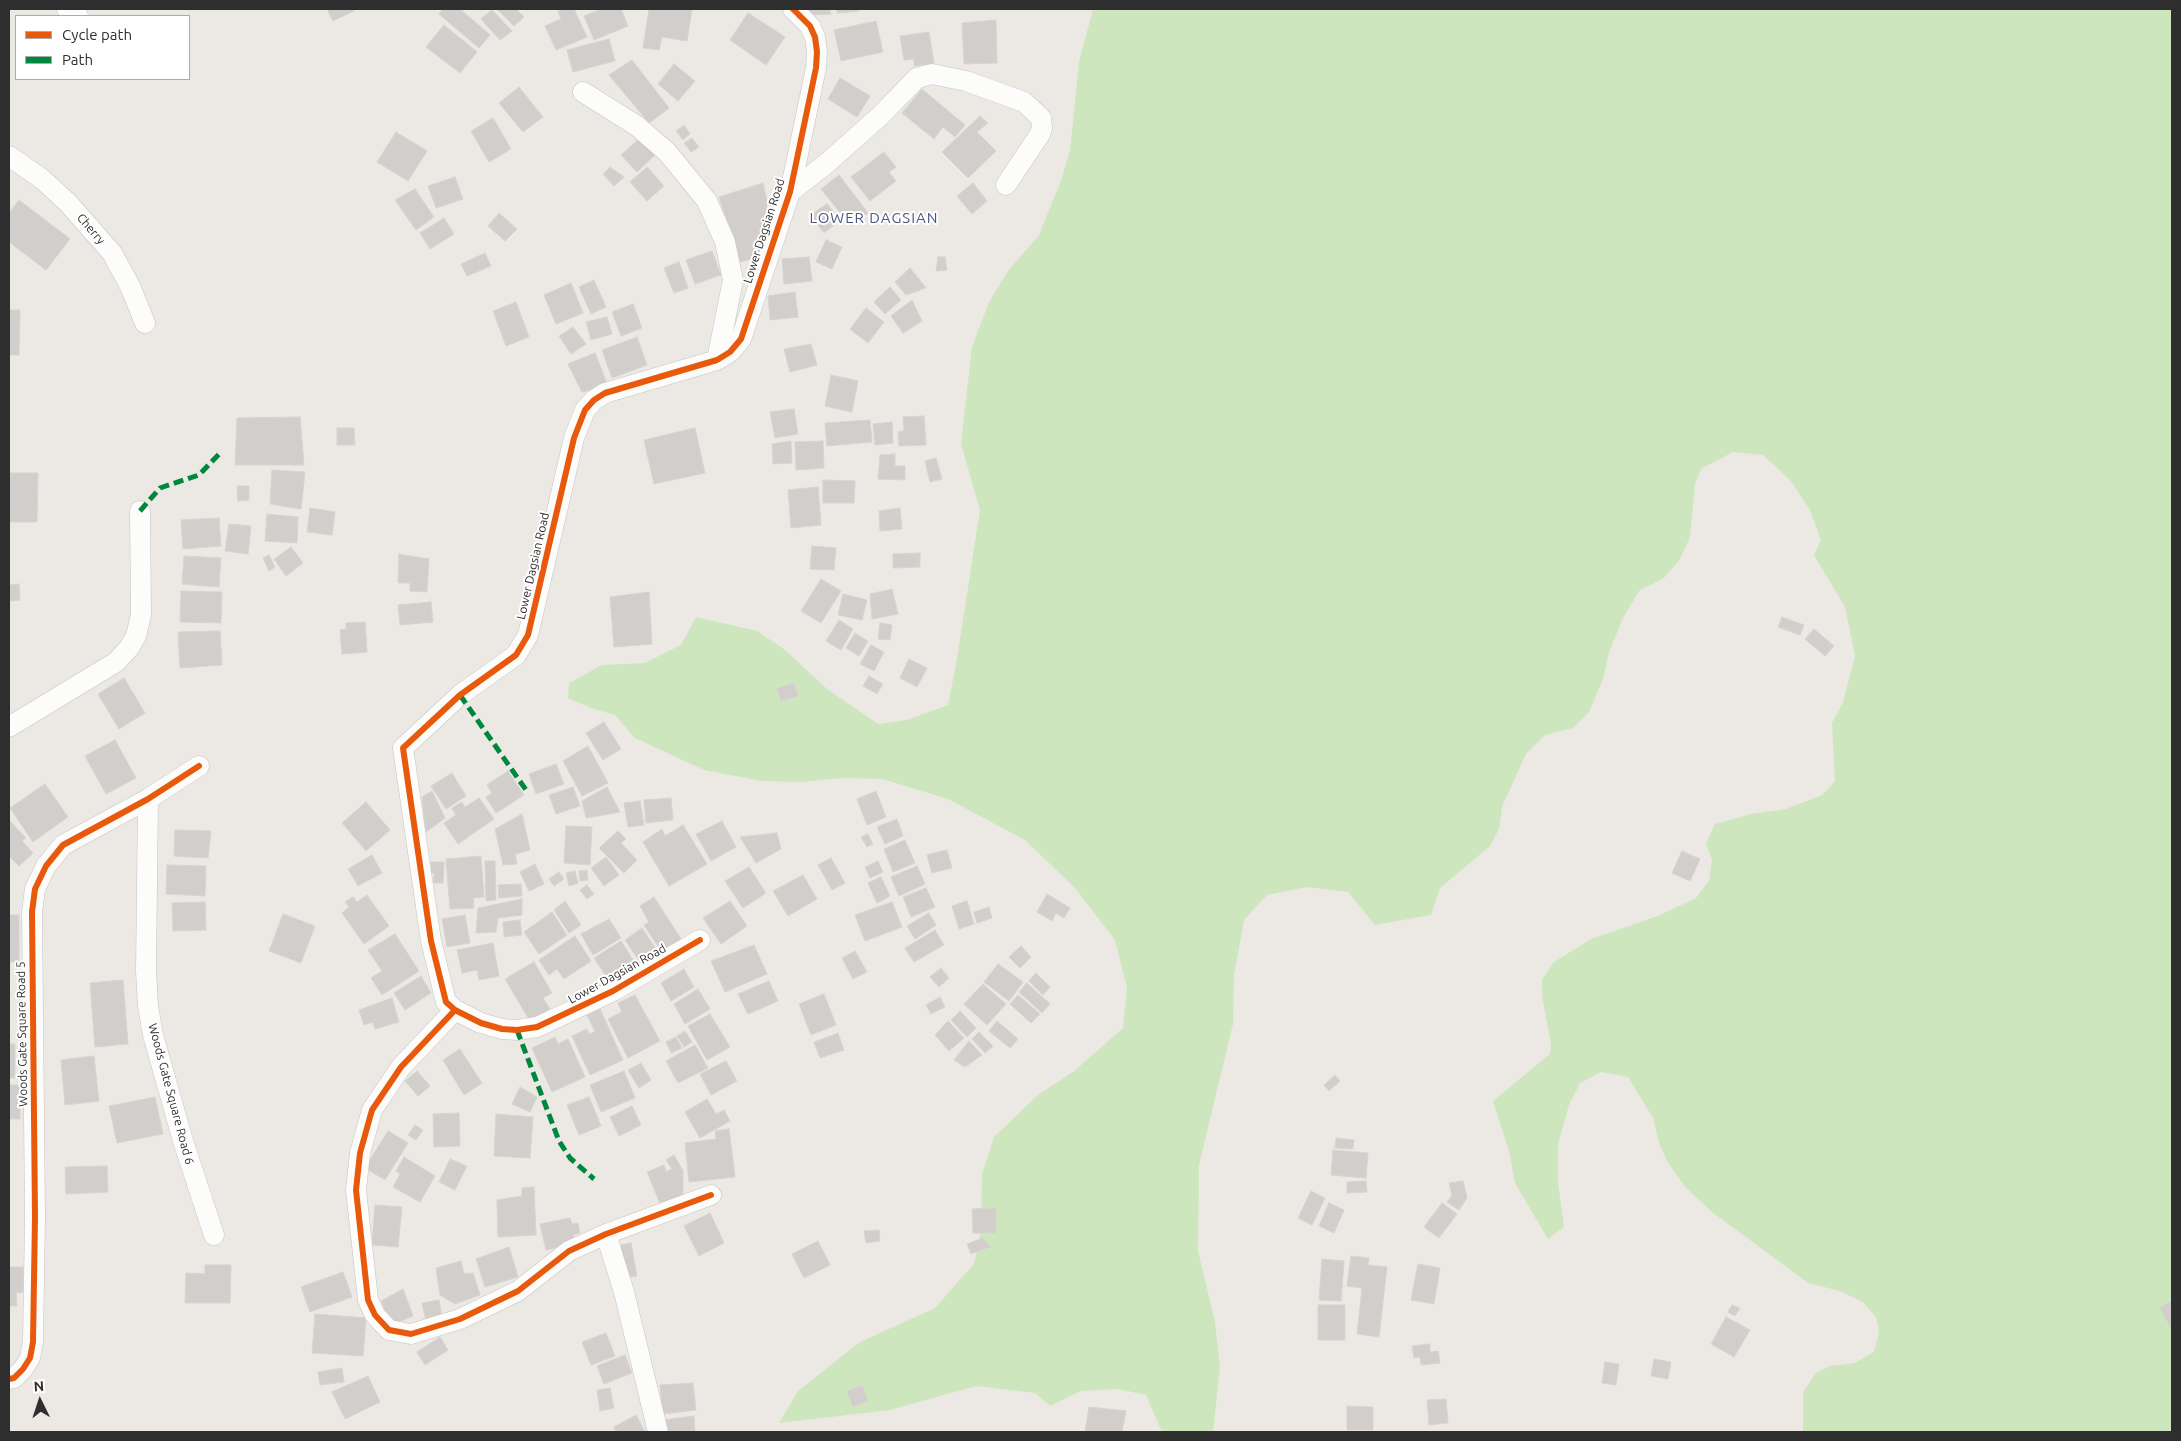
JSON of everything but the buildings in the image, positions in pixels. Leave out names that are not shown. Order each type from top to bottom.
[{"type":"street","name":"Lower Dagsian Road","points":[[700,940],[613,991],[537,1027],[502,1030],[471,1019],[455,1010],[446,1002],[431,941],[403,748],[460,695],[516,655],[528,635],[574,438],[585,410],[594,400],[605,393],[717,360],[730,352],[741,339],[790,192],[816,68],[817,52],[815,37],[810,26],[792,9]]},
{"type":"street","points":[[790,192],[826,164],[881,115],[917,78],[932,74],[966,81],[1024,102],[1040,118],[1042,128],[1040,134],[1006,185]]},
{"type":"street","points":[[583,92],[638,126],[660,146],[707,201],[725,242],[733,280],[717,360]]},
{"type":"street","name":"Cherry","points":[[9,156],[42,179],[68,203],[112,253],[130,286],[144,324]]},
{"type":"street","points":[[9,727],[116,662],[129,648],[136,636],[141,615],[140,511]]},
{"type":"street","name":"Woods Gate Square Road 5","points":[[9,1379],[14,1378],[23,1369],[30,1358],[33,1342],[35,1207],[32,912],[35,889],[46,866],[63,845],[148,799],[199,766]]},
{"type":"street","name":"Woods Gate Square Road 6","points":[[148,799],[146,972],[148,1006],[158,1053],[183,1142],[214,1236]]},
{"type":"street","points":[[455,1010],[401,1066],[372,1110],[360,1153],[356,1190],[367,1291],[375,1315],[389,1330],[411,1334],[460,1319],[518,1291],[569,1251],[606,1234],[711,1195]]},
{"type":"street","points":[[606,1234],[624,1292],[658,1432]]},
{"type":"green space","points":[[1093,9],[2172,9],[2172,1432],[1803,1432],[1803,1392],[1816,1373],[1830,1366],[1855,1363],[1874,1352],[1879,1332],[1876,1317],[1863,1302],[1840,1291],[1808,1283],[1712,1212],[1685,1187],[1667,1161],[1659,1143],[1653,1118],[1628,1077],[1601,1072],[1580,1083],[1569,1105],[1558,1144],[1558,1182],[1564,1227],[1548,1239],[1515,1183],[1509,1151],[1493,1101],[1550,1054],[1551,1044],[1542,996],[1542,980],[1554,962],[1591,939],[1658,916],[1696,898],[1709,881],[1712,860],[1706,843],[1715,824],[1751,814],[1786,809],[1822,795],[1835,781],[1832,723],[1843,702],[1855,656],[1845,607],[1814,555],[1821,540],[1810,510],[1791,481],[1763,455],[1733,452],[1701,469],[1695,484],[1690,537],[1680,559],[1664,578],[1639,591],[1623,618],[1609,652],[1603,679],[1589,712],[1573,728],[1545,735],[1526,754],[1502,807],[1499,829],[1490,846],[1440,888],[1431,915],[1375,925],[1348,892],[1307,887],[1267,895],[1244,920],[1234,975],[1233,1024],[1199,1165],[1198,1251],[1215,1322],[1220,1367],[1213,1432],[1162,1432],[1146,1395],[1118,1389],[1081,1391],[1050,1406],[1035,1393],[976,1386],[890,1410],[779,1423],[798,1391],[860,1342],[935,1308],[974,1264],[981,1230],[982,1174],[994,1137],[1039,1094],[1073,1072],[1123,1028],[1127,988],[1115,940],[1075,888],[1025,840],[948,799],[882,779],[843,778],[800,782],[762,781],[704,770],[635,738],[615,715],[591,708],[568,698],[569,683],[602,665],[645,663],[681,645],[696,617],[757,631],[785,650],[827,689],[878,724],[907,720],[948,705],[980,510],[961,444],[972,347],[989,302],[1008,271],[1039,235],[1060,183],[1070,151],[1079,62]]},
{"type":"marked path","points":[[140,511],[160,488],[199,475],[222,451]]},
{"type":"marked path","points":[[460,695],[526,790]]},
{"type":"marked path","points":[[517,1030],[559,1141],[570,1158],[594,1179]]},
{"type":"cycle path","points":[[700,940],[613,991],[537,1027],[517,1030],[502,1029],[481,1023],[455,1010],[446,1002],[431,941],[403,748],[460,695],[516,655],[528,635],[574,438],[585,410],[594,400],[605,393],[717,360],[730,352],[741,339],[790,192],[816,68],[817,52],[815,37],[810,26],[793,9]]},
{"type":"cycle path","points":[[9,1379],[14,1378],[23,1369],[30,1358],[33,1342],[35,1217],[32,912],[35,889],[46,866],[63,845],[148,799],[199,766]]},
{"type":"cycle path","points":[[455,1010],[401,1067],[372,1110],[360,1153],[356,1190],[368,1300],[375,1315],[389,1330],[411,1334],[460,1319],[518,1291],[569,1251],[606,1234],[711,1195]]},
{"type":"district","name":"LOWER DAGSIAN","points":[[874,218]]}]
